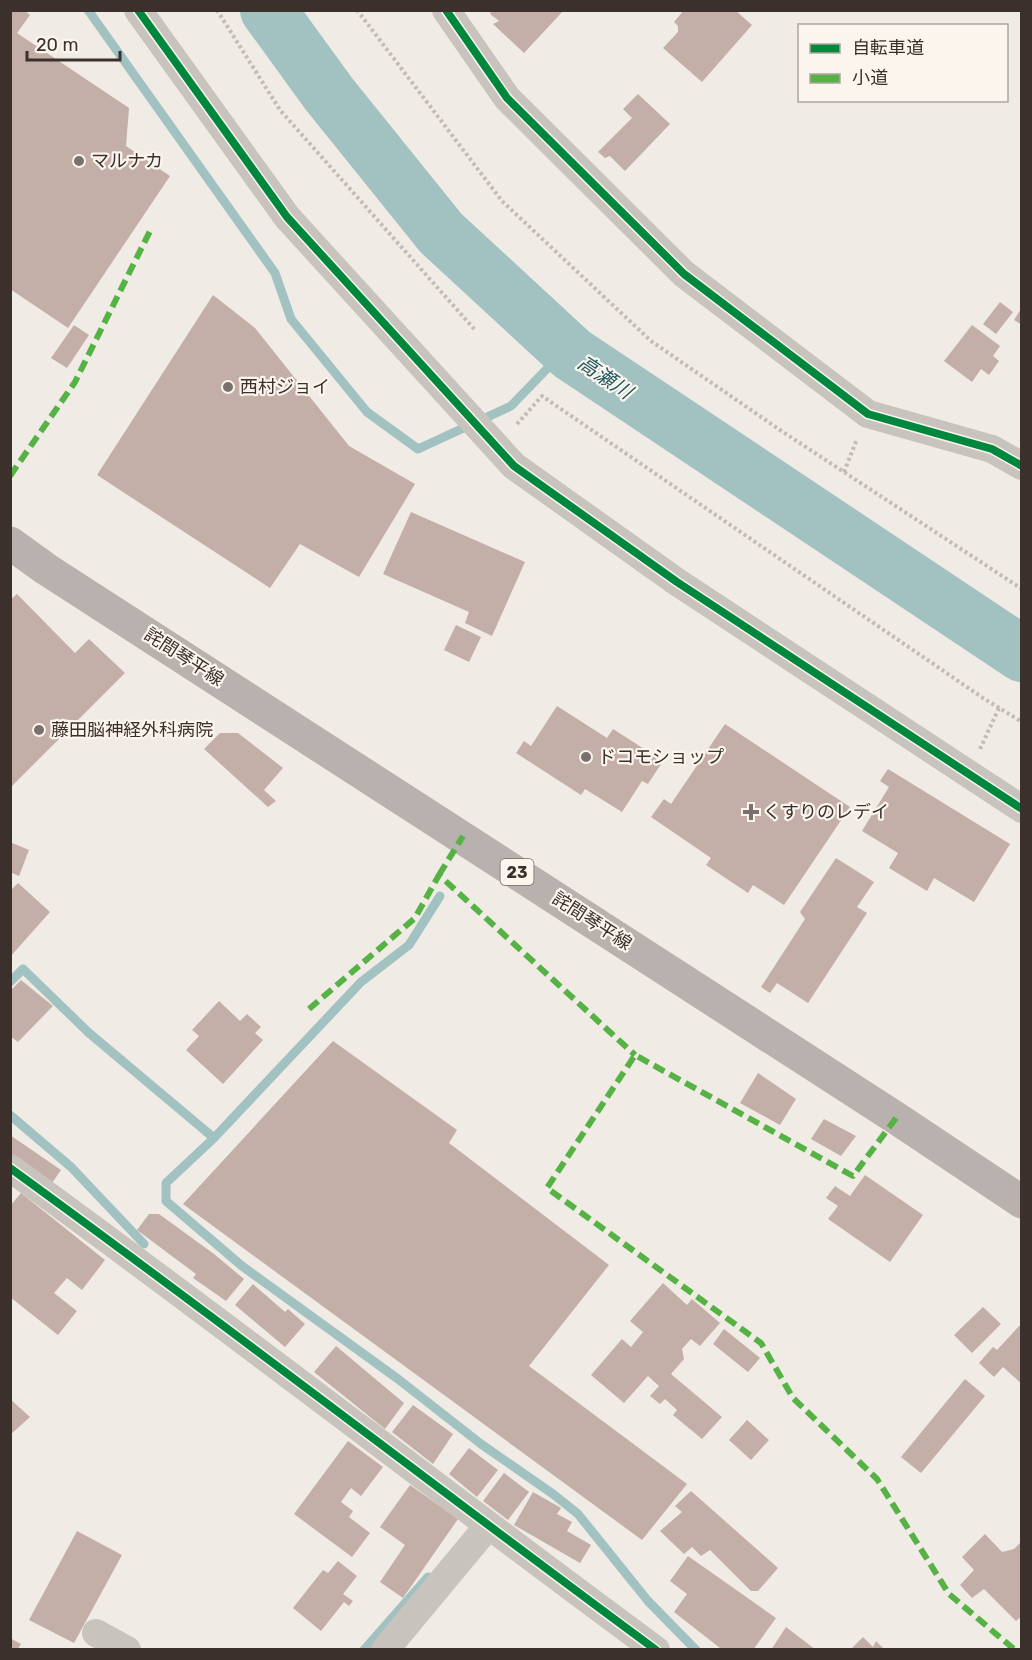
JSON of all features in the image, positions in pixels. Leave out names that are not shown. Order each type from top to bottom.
[{"type":"main road","name":"詫間琴平線","points":[[10,543],[46,569],[896,1118],[1022,1202]]},
{"type":"street","points":[[138,10],[287,217],[514,466],[677,582],[1022,809]]},
{"type":"street","points":[[446,10],[507,98],[684,274],[867,414],[992,449],[1022,466]]},
{"type":"street","points":[[10,1168],[161,1277],[488,1526],[656,1650]]},
{"type":"street","points":[[385,1650],[488,1526]]},
{"type":"street","points":[[96,1633],[126,1650]]},
{"type":"path","points":[[217,10],[280,110],[476,330]]},
{"type":"path","points":[[357,10],[502,201],[651,340],[780,430],[1022,589]]},
{"type":"path","points":[[497,447],[542,396],[1022,722]]},
{"type":"path","points":[[969,774],[999,708]]},
{"type":"building","name":"マルナカ","points":[[10,10],[24,10],[30,15],[17,33],[129,108],[126,146],[170,176],[68,328],[10,289]]},
{"type":"building","points":[[492,10],[564,10],[524,53],[493,24],[499,21],[490,14]]},
{"type":"building","points":[[684,10],[735,10],[752,25],[702,82],[663,48],[678,32],[678,26],[674,22]]},
{"type":"building","points":[[638,94],[670,124],[625,171],[610,156],[605,158],[598,152],[632,118],[623,109]]},
{"type":"building","name":"西村ジョイ","points":[[213,295],[255,328],[349,446],[415,484],[359,577],[300,544],[270,588],[97,475]]},
{"type":"building","points":[[1000,302],[1013,312],[996,334],[983,324]]},
{"type":"building","points":[[1022,307],[1022,325],[1014,320]]},
{"type":"building","points":[[74,325],[89,335],[67,368],[51,358]]},
{"type":"building","points":[[972,325],[1000,346],[993,356],[999,361],[989,375],[981,369],[972,382],[944,361]]},
{"type":"building","points":[[411,512],[525,562],[492,636],[465,623],[469,612],[383,574]]},
{"type":"building","name":"藤田脳神経外科病院","points":[[17,594],[75,653],[89,639],[125,673],[10,788],[10,600]]},
{"type":"building","points":[[456,625],[481,637],[469,662],[444,650]]},
{"type":"building","points":[[557,706],[607,738],[613,729],[663,761],[648,784],[642,781],[622,812],[585,789],[581,795],[516,753],[524,741],[531,746]]},
{"type":"building","name":"くすりのレデイ","points":[[725,724],[850,807],[784,905],[753,885],[748,893],[706,865],[711,858],[651,817],[664,799],[671,804]]},
{"type":"building","points":[[220,733],[238,733],[283,768],[264,790],[276,801],[268,807],[204,749]]},
{"type":"building","points":[[888,769],[1010,844],[974,902],[934,878],[927,891],[889,868],[898,853],[862,831],[889,787],[880,781]]},
{"type":"building","points":[[10,842],[29,850],[19,876],[10,872]]},
{"type":"building","points":[[836,858],[874,882],[857,907],[867,913],[808,1003],[777,983],[770,993],[761,987],[805,919],[800,912]]},
{"type":"building","points":[[18,883],[50,912],[10,957],[10,891]]},
{"type":"building","points":[[21,980],[53,1006],[18,1042],[10,1036],[10,991]]},
{"type":"building","points":[[219,1001],[240,1021],[247,1014],[261,1027],[255,1033],[263,1040],[223,1084],[186,1050],[199,1036],[192,1030]]},
{"type":"building","points":[[333,1041],[457,1130],[449,1143],[609,1265],[529,1366],[687,1484],[642,1540],[183,1204]]},
{"type":"building","points":[[758,1073],[796,1099],[780,1125],[740,1103]]},
{"type":"building","points":[[824,1119],[856,1136],[841,1156],[811,1139]]},
{"type":"building","points":[[10,1135],[61,1170],[52,1183],[10,1154]]},
{"type":"building","points":[[865,1175],[923,1215],[890,1262],[828,1219],[838,1206],[826,1198],[835,1186],[850,1196]]},
{"type":"building","points":[[21,1193],[105,1260],[82,1290],[67,1278],[54,1293],[77,1311],[58,1335],[10,1297],[10,1206]]},
{"type":"building","points":[[149,1214],[159,1214],[244,1279],[226,1301],[193,1278],[196,1274],[137,1230]]},
{"type":"building","points":[[663,1283],[687,1305],[692,1299],[720,1323],[700,1346],[691,1339],[682,1349],[684,1359],[671,1374],[722,1417],[702,1439],[673,1415],[677,1410],[665,1399],[660,1404],[650,1396],[659,1386],[648,1376],[624,1403],[591,1375],[622,1339],[631,1347],[643,1332],[630,1321]]},
{"type":"building","points":[[253,1284],[285,1312],[288,1309],[305,1324],[285,1347],[235,1305]]},
{"type":"building","points":[[983,1307],[1001,1324],[972,1353],[954,1335]]},
{"type":"building","points":[[1022,1323],[1022,1384],[1003,1367],[994,1377],[979,1363],[993,1347],[997,1350]]},
{"type":"building","points":[[724,1329],[760,1358],[748,1372],[713,1344]]},
{"type":"building","points":[[336,1346],[404,1403],[385,1429],[314,1372]]},
{"type":"building","points":[[965,1379],[985,1396],[921,1473],[901,1457]]},
{"type":"building","points":[[10,1399],[30,1417],[10,1435]]},
{"type":"building","points":[[413,1405],[453,1434],[433,1464],[392,1432]]},
{"type":"building","points":[[747,1420],[769,1440],[751,1460],[729,1440]]},
{"type":"building","points":[[348,1441],[383,1467],[361,1496],[351,1488],[341,1502],[353,1511],[349,1517],[370,1533],[352,1557],[294,1514]]},
{"type":"building","points":[[469,1448],[498,1470],[477,1497],[449,1474]]},
{"type":"building","points":[[504,1473],[529,1492],[508,1520],[483,1501]]},
{"type":"building","points":[[410,1485],[458,1519],[403,1598],[380,1582],[405,1545],[380,1527]]},
{"type":"building","points":[[691,1491],[778,1568],[758,1591],[751,1591],[710,1550],[701,1556],[692,1547],[684,1554],[660,1531],[682,1512],[675,1506]]},
{"type":"building","points":[[533,1492],[561,1508],[557,1514],[572,1522],[567,1531],[591,1545],[580,1563],[514,1525]]},
{"type":"building","points":[[77,1531],[122,1555],[74,1643],[29,1620]]},
{"type":"building","points":[[985,1534],[1002,1552],[1014,1549],[1022,1541],[1022,1616],[1016,1621],[984,1589],[972,1598],[960,1585],[974,1570],[962,1557]]},
{"type":"building","points":[[688,1556],[776,1618],[753,1650],[719,1650],[720,1648],[674,1612],[687,1594],[670,1581]]},
{"type":"building","points":[[338,1561],[357,1576],[343,1594],[353,1601],[349,1606],[344,1602],[321,1631],[293,1608],[323,1570],[328,1573]]},
{"type":"building","points":[[786,1627],[816,1650],[771,1650]]},
{"type":"building","points":[[863,1637],[873,1647],[876,1641],[885,1650],[850,1650]]},
{"type":"building","points":[[10,1638],[21,1644],[17,1650],[10,1650]]},
{"type":"waterway","points":[[88,10],[275,273],[291,319],[367,412],[418,449],[511,406],[566,349]]},
{"type":"waterway","name":"高瀬川","points":[[268,10],[329,94],[441,233],[572,354],[1022,654]]},
{"type":"waterway","points":[[10,982],[23,969],[89,1033],[214,1138],[361,982],[409,945],[440,896]]},
{"type":"waterway","points":[[10,1115],[71,1167],[144,1244]]},
{"type":"waterway","points":[[214,1138],[166,1183],[166,1201],[242,1266],[578,1514],[648,1601],[696,1650]]},
{"type":"waterway","points":[[364,1650],[428,1577]]},
{"type":"marked path","points":[[10,476],[75,382],[151,229]]},
{"type":"marked path","points":[[439,875],[463,836]]},
{"type":"marked path","points":[[309,1009],[415,918],[439,875],[635,1055]]},
{"type":"marked path","points":[[896,1118],[853,1176],[635,1055],[547,1188],[761,1343],[793,1398],[877,1479],[949,1594],[1015,1650]]},
{"type":"cycle path","points":[[138,10],[287,217],[514,466],[677,582],[1022,809]]},
{"type":"cycle path","points":[[446,10],[507,98],[684,274],[868,414],[992,449],[1022,466]]},
{"type":"cycle path","points":[[10,1168],[656,1650]]},
{"type":"place","name":"マルナカ","points":[[79,161]]},
{"type":"place","name":"西村ジョイ","points":[[228,387]]},
{"type":"place","name":"藤田脳神経外科病院","points":[[39,730]]},
{"type":"place","name":"ドコモショップ","points":[[586,757]]},
{"type":"place","name":"くすりのレデイ","points":[[751,812]]}]
